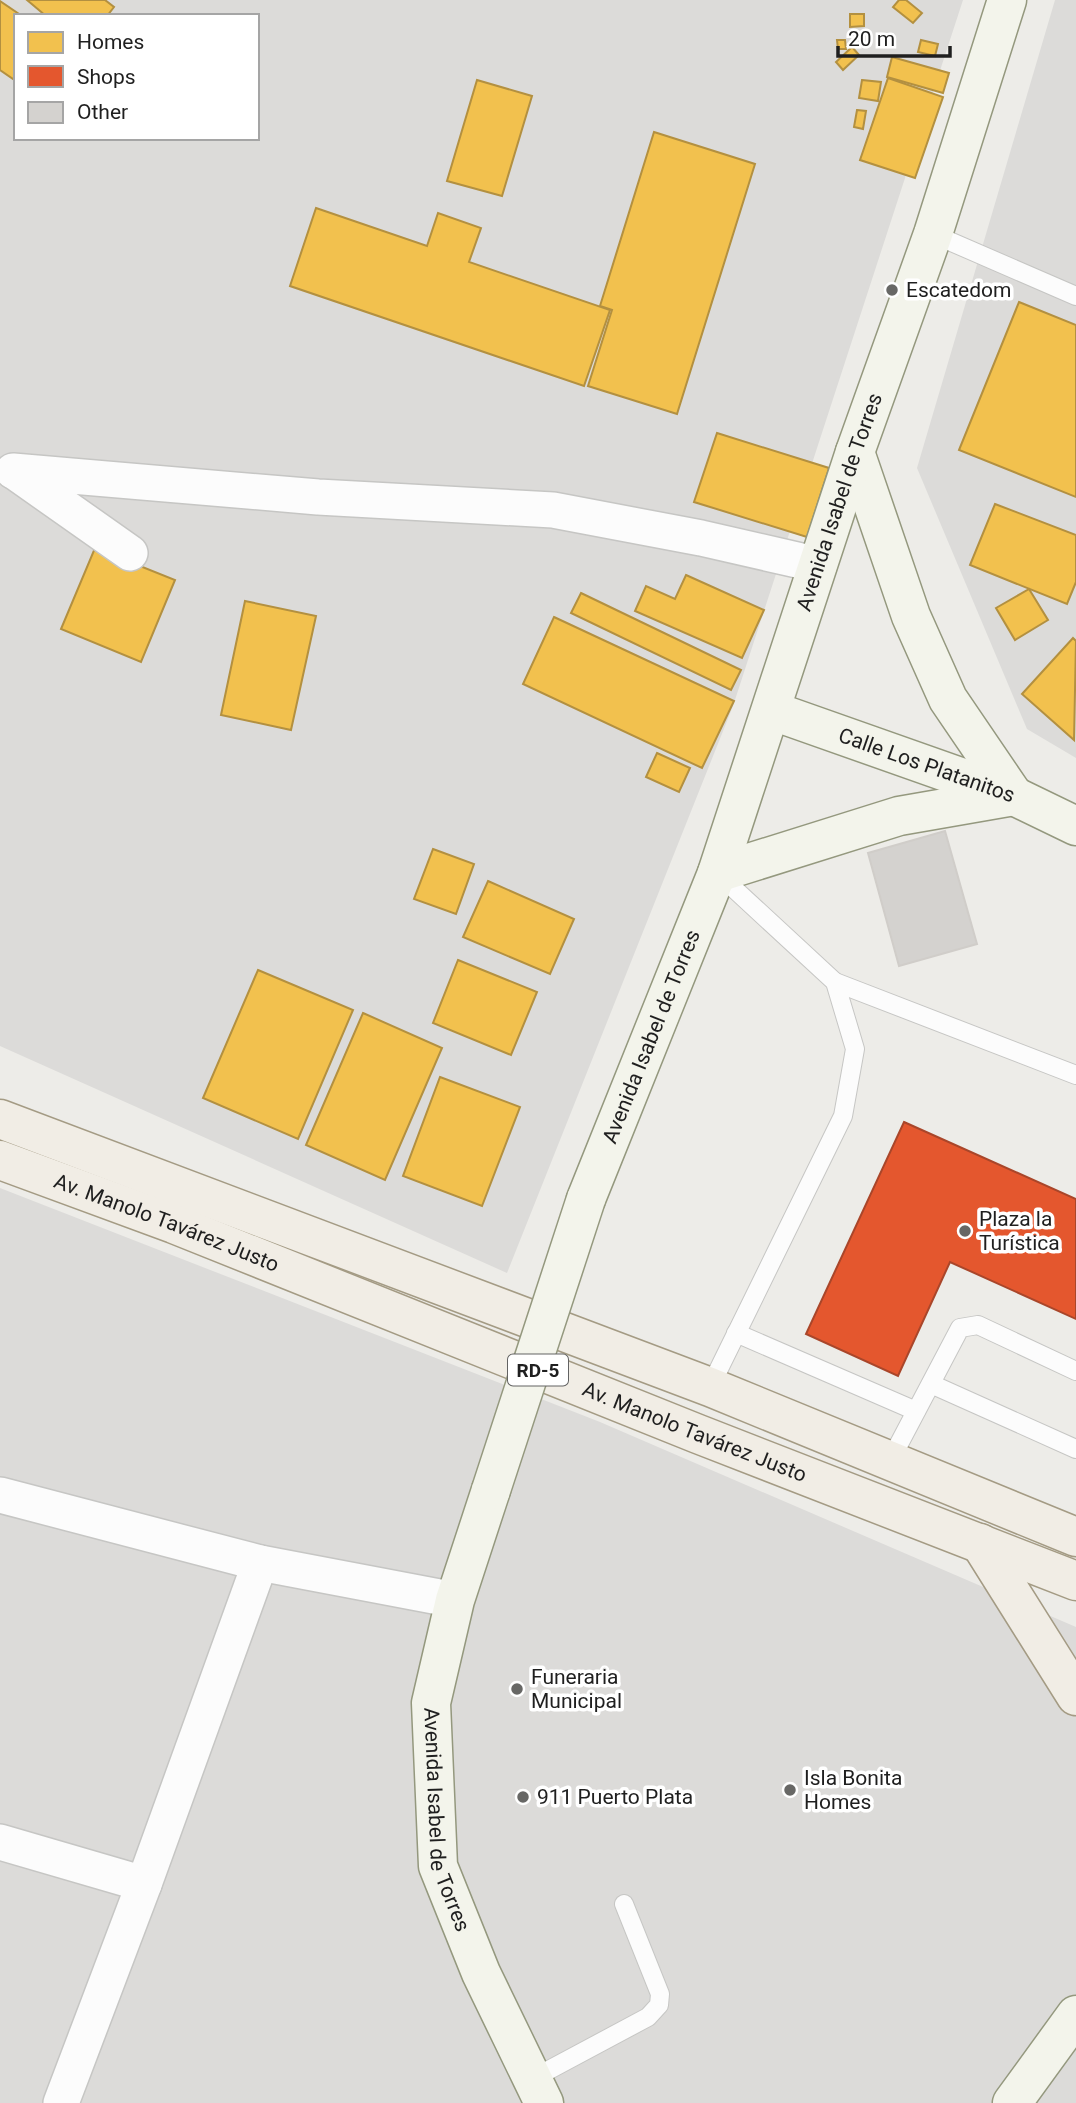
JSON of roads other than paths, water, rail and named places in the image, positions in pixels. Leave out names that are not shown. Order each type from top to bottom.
[{"type":"main road","name":"Av. Manolo Tavárez Justo","points":[[0,1119],[710,1387],[1076,1537]]},
{"type":"main road","name":"Av. Manolo Tavárez Justo","points":[[0,1160],[174,1224],[1076,1581]]},
{"type":"main road","points":[[980,1544],[1076,1696]]},
{"type":"street","name":"Avenida Isabel de Torres","points":[[546,2095],[481,1973],[438,1866],[431,1703],[455,1600],[586,1199],[717,873],[773,710],[855,452],[933,234],[1007,0]]},
{"type":"street","points":[[717,873],[899,816],[1014,796],[948,699],[911,616],[855,452]]},
{"type":"street","points":[[6,467],[318,497],[553,510],[701,538],[819,565]]},
{"type":"street","points":[[6,467],[130,553]]},
{"type":"street","name":"Calle Los Platanitos","points":[[773,710],[1014,796],[1076,826]]},
{"type":"street","points":[[0,1495],[260,1563],[455,1600]]},
{"type":"street","points":[[61,2103],[144,1884],[260,1563]]},
{"type":"street","points":[[0,1842],[144,1884]]},
{"type":"street","points":[[1012,2103],[1076,2015]]},
{"type":"lane","points":[[933,234],[1076,296]]},
{"type":"lane","points":[[717,873],[835,982],[1076,1075]]},
{"type":"lane","points":[[710,1387],[842,1116],[855,1049],[835,982]]},
{"type":"lane","points":[[891,1459],[960,1328],[969,1324],[978,1325],[1076,1371]]},
{"type":"lane","points":[[736,1333],[916,1411]]},
{"type":"lane","points":[[931,1384],[1076,1449]]},
{"type":"lane","points":[[546,2095],[648,2017],[659,2005],[660,1994],[624,1904]]},
{"type":"place","name":"Escatedom","points":[[892,290]]},
{"type":"place","name":"Plaza la Turística","points":[[965,1231]]},
{"type":"place","name":"Funeraria Municipal","points":[[517,1689]]},
{"type":"place","name":"Isla Bonita Homes","points":[[790,1790]]},
{"type":"place","name":"911 Puerto Plata","points":[[523,1797]]}]
